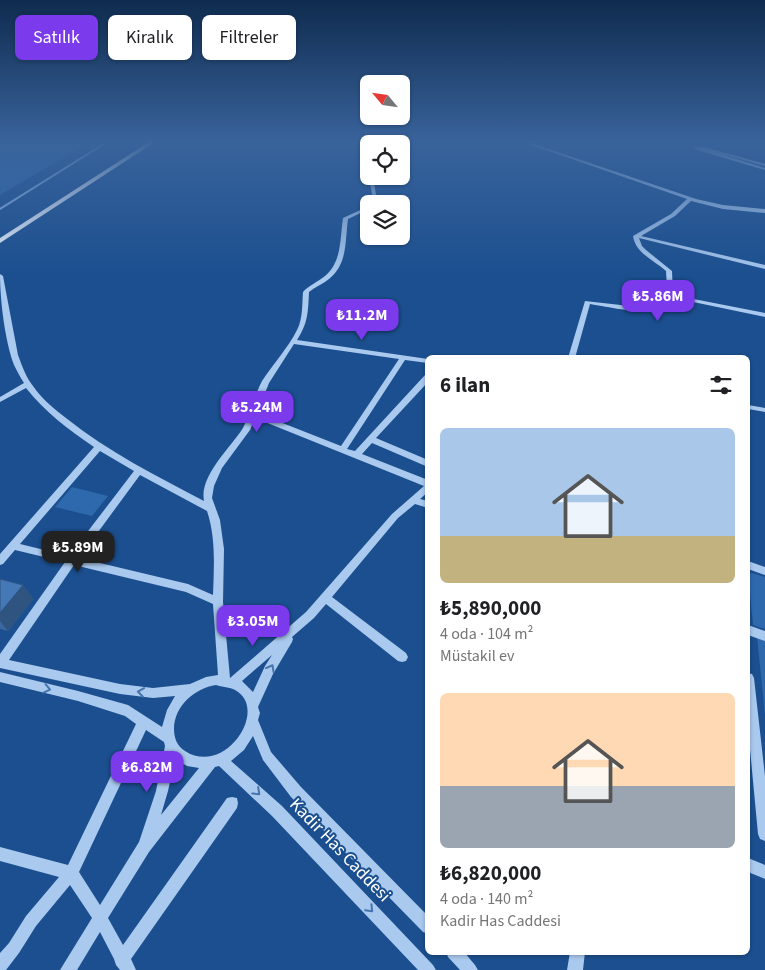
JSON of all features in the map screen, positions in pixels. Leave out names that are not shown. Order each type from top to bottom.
[{"type":"main road","points":[[0,234],[74,187]]},
{"type":"main road","points":[[0,241],[82,187]]},
{"type":"street","points":[[656,187],[690,199],[723,207],[765,210]]},
{"type":"street","points":[[636,236],[673,215],[690,199]]},
{"type":"street","points":[[228,681],[218,602],[219,549],[212,509],[208,498],[212,481],[218,467],[240,439],[253,414],[265,383],[293,342],[303,323],[306,292],[329,276],[338,262],[344,246],[346,218],[360,211]]},
{"type":"street","points":[[636,236],[765,267]]},
{"type":"street","points":[[572,355],[587,302],[660,311],[670,307],[669,271],[642,250],[636,241],[636,236]]},
{"type":"street","points":[[0,276],[18,366],[27,384],[45,405],[100,446],[138,470],[212,509]]},
{"type":"street","points":[[671,296],[765,315]]},
{"type":"street","points":[[293,342],[425,361]]},
{"type":"street","points":[[342,450],[403,358]]},
{"type":"street","points":[[356,455],[425,380]]},
{"type":"street","points":[[0,400],[27,384]]},
{"type":"street","points":[[750,407],[765,410]]},
{"type":"street","points":[[253,414],[425,485]]},
{"type":"street","points":[[371,439],[425,463]]},
{"type":"street","points":[[0,561],[100,446]]},
{"type":"street","points":[[138,470],[71,561],[0,663],[120,689],[153,693],[190,689],[207,681],[228,681],[246,691],[253,706]]},
{"type":"street","points":[[228,681],[292,632],[326,598],[395,516],[425,489]]},
{"type":"street","points":[[414,500],[425,504]]},
{"type":"street","points":[[13,546],[188,588],[218,602]]},
{"type":"street","points":[[750,566],[765,571]]},
{"type":"street","points":[[326,598],[402,657]]},
{"type":"street","points":[[750,631],[765,636]]},
{"type":"street","points":[[68,970],[144,846],[216,761],[241,745],[250,732],[253,723],[253,706],[269,670],[292,632]]},
{"type":"street","points":[[0,677],[87,698],[128,711],[170,742],[177,753],[192,762],[216,761]]},
{"type":"street","points":[[144,846],[162,790],[170,742],[168,720],[176,703],[190,689]]},
{"type":"street","points":[[750,696],[765,834]]},
{"type":"street","points":[[0,965],[14,948],[31,921],[71,873],[144,721]]},
{"type":"street","name":"Kadir Has Caddesi","points":[[253,723],[267,756],[296,792],[425,924]]},
{"type":"street","name":"Kadir Has Caddesi","points":[[216,761],[277,811],[428,970]]},
{"type":"street","points":[[0,854],[71,873],[101,919],[124,965],[232,803]]},
{"type":"street","points":[[750,866],[765,872]]},
{"type":"street","points":[[456,955],[470,970]]},
{"type":"street","points":[[575,970],[578,955]]},
{"type":"shaded area","points":[[0,187],[13,187],[0,195]]},
{"type":"shaded area","points":[[72,487],[108,496],[92,516],[55,507]]},
{"type":"shaded area","points":[[750,573],[765,577],[765,629],[753,625]]},
{"type":"shaded area","points":[[757,637],[765,640],[765,715]]},
{"type":"building","points":[[0,579],[23,585],[0,613]]},
{"type":"waterway","points":[[0,209],[35,187]]}]
